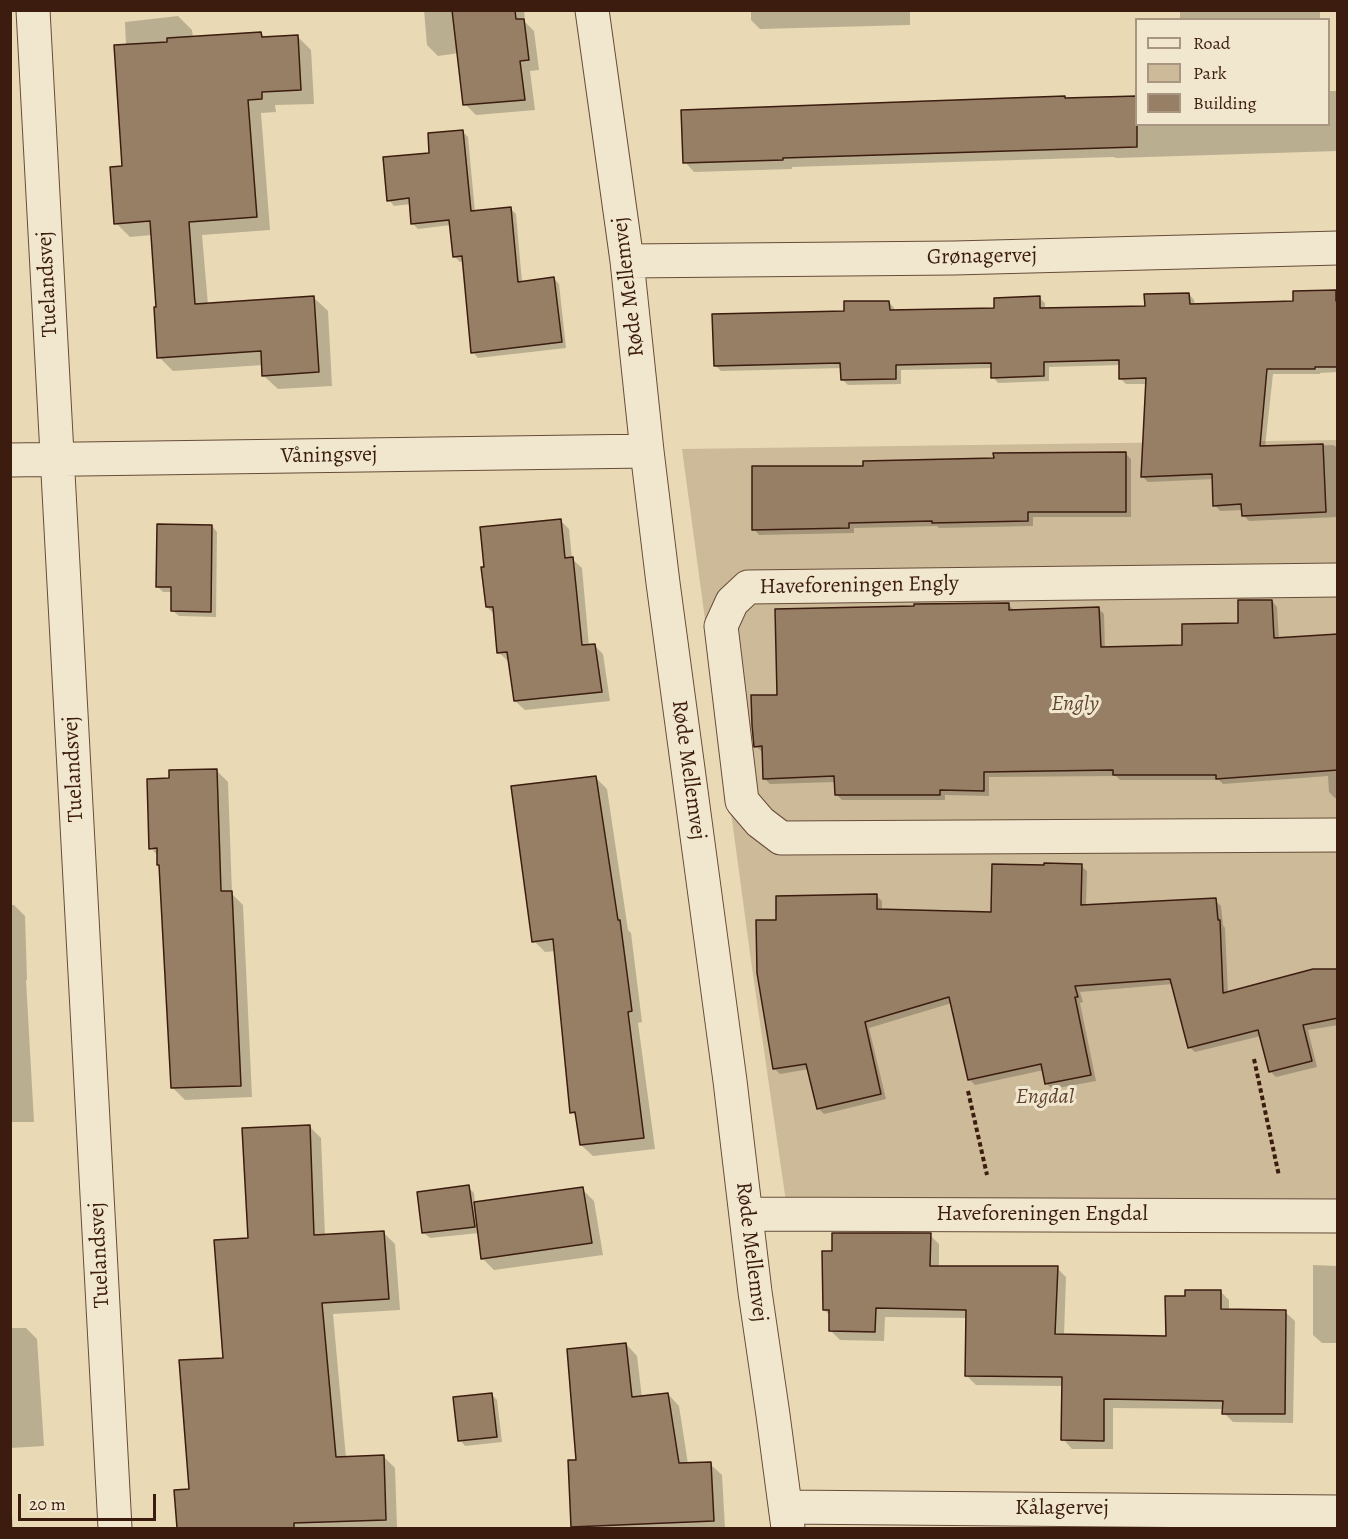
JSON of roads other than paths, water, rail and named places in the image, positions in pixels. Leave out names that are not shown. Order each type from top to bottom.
[{"type":"street","name":"Tuelandsvej","points":[[33,10],[115,1528]]},
{"type":"street","name":"Røde Mellemvej","points":[[592,10],[627,261],[646,451],[663,583],[729,1069],[755,1292],[787,1518]]},
{"type":"street","name":"Grønagervej","points":[[627,261],[954,258],[1338,248]]},
{"type":"street","name":"Våningsvej","points":[[10,460],[646,451]]},
{"type":"street","name":"Haveforeningen Engly","points":[[1338,580],[748,587],[732,602],[721,626],[742,801],[760,822],[781,838],[1338,835]]},
{"type":"street","name":"Haveforeningen Engdal","points":[[746,1214],[1338,1216]]},
{"type":"street","name":"Kålagervej","points":[[787,1518],[1338,1512]]},
{"type":"park label","name":"Engly","points":[[1075,705]]},
{"type":"park label","name":"Engdal","points":[[1045,1098]]}]
